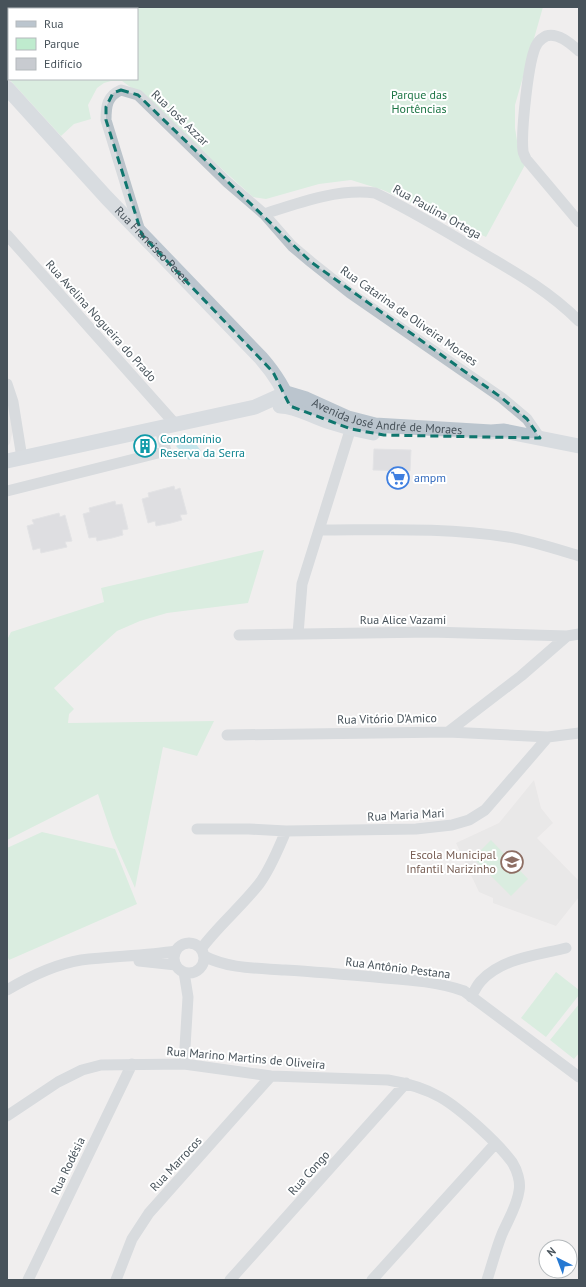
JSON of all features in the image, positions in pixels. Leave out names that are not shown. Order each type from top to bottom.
[{"type":"street","points":[[579,51],[559,37],[544,37],[537,44],[534,51],[524,122],[523,152],[526,159],[579,222]]},
{"type":"street","name":"Rua Francisco Perez","points":[[7,88],[142,235],[261,358],[273,372],[288,400]]},
{"type":"street","name":"Rua José Azzar","points":[[142,235],[106,120],[106,107],[108,99],[113,93],[121,90],[138,95],[227,182],[264,214]]},
{"type":"street","name":"Rua Paulina Ortega","points":[[264,214],[319,198],[348,193],[375,193],[451,234],[525,278],[558,301],[579,321]]},
{"type":"street","name":"Rua Catarina de Oliveira Moraes","points":[[264,214],[292,246],[311,262],[350,293],[502,398],[526,419],[540,438]]},
{"type":"street","name":"Rua Avelina Nogueira do Prado","points":[[7,235],[176,425]]},
{"type":"street","points":[[7,384],[13,402],[14,459],[79,444],[160,429],[288,400]]},
{"type":"street","name":"Avenida José André de Moraes","points":[[288,400],[384,435],[507,438],[523,435],[579,446]]},
{"type":"street","points":[[298,634],[302,584],[353,424]]},
{"type":"street","points":[[7,491],[166,451],[160,429]]},
{"type":"street","points":[[320,530],[421,530],[509,537],[579,556]]},
{"type":"street","name":"Rua Alice Vazami","points":[[239,635],[430,632],[567,636],[579,634]]},
{"type":"street","points":[[448,732],[522,676],[567,636]]},
{"type":"street","name":"Rua Vitório D'Amico","points":[[228,735],[448,732],[548,737]]},
{"type":"street","points":[[548,737],[579,733]]},
{"type":"street","name":"Rua Maria Mari","points":[[197,829],[286,831],[416,829],[452,825],[469,820],[485,810],[548,737]]},
{"type":"street","points":[[184,1064],[188,997],[198,969],[199,950],[216,929],[259,883],[270,866],[286,831]]},
{"type":"street","points":[[7,990],[56,967],[80,960],[151,955],[176,950],[184,944],[199,950]]},
{"type":"street","points":[[471,997],[480,982],[497,968],[520,959],[566,948]]},
{"type":"street","points":[[176,950],[174,961],[180,969],[188,997]]},
{"type":"street","name":"Rua Antônio Pestana","points":[[199,950],[215,962],[233,967]]},
{"type":"street","points":[[112,958],[180,969],[189,973],[198,969]]},
{"type":"street","name":"Rua Antônio Pestana","points":[[198,969],[233,967],[418,981],[450,987],[464,991],[579,1077]]},
{"type":"street","name":"Rua Rodésia","points":[[28,1280],[132,1064]]},
{"type":"street","name":"Rua Marino Martins de Oliveira","points":[[7,1116],[58,1082],[82,1070],[101,1065],[184,1064],[271,1076],[388,1080],[406,1083],[440,1097],[462,1113],[495,1144],[512,1163],[516,1170],[519,1179],[519,1191],[487,1280]]},
{"type":"street","name":"Rua Marrocos","points":[[116,1280],[132,1239],[149,1213],[271,1076]]},
{"type":"street","name":"Rua Congo","points":[[230,1280],[406,1083]]},
{"type":"street","points":[[372,1280],[495,1144]]},
{"type":"highlighted area","points":[[121,90],[138,95],[311,262],[502,398],[527,419],[540,438],[384,435],[351,429],[290,406],[273,372],[142,235],[106,120],[106,107],[113,93]]},
{"type":"shaded area","points":[[7,401],[14,425],[10,443],[7,447]]},
{"type":"shaded area","name":"Escola Municipal Infantil Narizinho","points":[[534,780],[541,808],[553,823],[537,838],[579,881],[579,897],[556,926],[493,903],[493,898],[479,892],[456,843],[499,823]]},
{"type":"green space","name":"Parque das Hortências","points":[[543,7],[515,105],[515,128],[518,147],[525,165],[486,237],[383,190],[351,180],[319,184],[266,199],[253,197],[136,91],[122,81],[111,81],[104,83],[97,88],[88,105],[91,119],[74,124],[61,136],[10,80],[138,80],[138,8],[73,8]]},
{"type":"green space","points":[[264,550],[248,603],[167,613],[140,621],[117,631],[54,688],[74,709],[69,714],[68,723],[214,721],[197,756],[163,747],[135,888],[113,838],[98,794],[7,840],[7,640],[11,632],[104,602],[101,588]]},
{"type":"green space","points":[[42,832],[115,849],[137,904],[9,960],[7,955],[7,848]]},
{"type":"green space","points":[[491,840],[528,879],[511,896],[473,858]]},
{"type":"green space","points":[[556,972],[579,990],[579,995],[546,1037],[521,1018]]},
{"type":"green space","points":[[579,1004],[579,1053],[574,1059],[550,1040]]},
{"type":"water","points":[[191,437],[201,451],[189,460],[176,446]]},
{"type":"building","points":[[374,449],[411,450],[410,471],[373,470]]},
{"type":"building","points":[[174,486],[175,490],[180,488],[187,514],[180,515],[182,520],[171,523],[156,526],[155,521],[148,523],[142,499],[149,497],[148,493]]},
{"type":"building","points":[[115,501],[116,505],[122,504],[128,529],[122,530],[123,535],[112,538],[97,541],[96,537],[89,538],[83,514],[90,512],[89,508]]},
{"type":"building","points":[[59,513],[60,517],[65,515],[72,541],[65,542],[67,547],[41,553],[40,548],[33,550],[27,526],[34,524],[32,520]]},
{"type":"place","name":"Condomínio Reserva da Serra","points":[[145,446]]},
{"type":"place","name":"ampm","points":[[398,478]]},
{"type":"place","name":"Escola Municipal Infantil Narizinho","points":[[512,862]]}]
